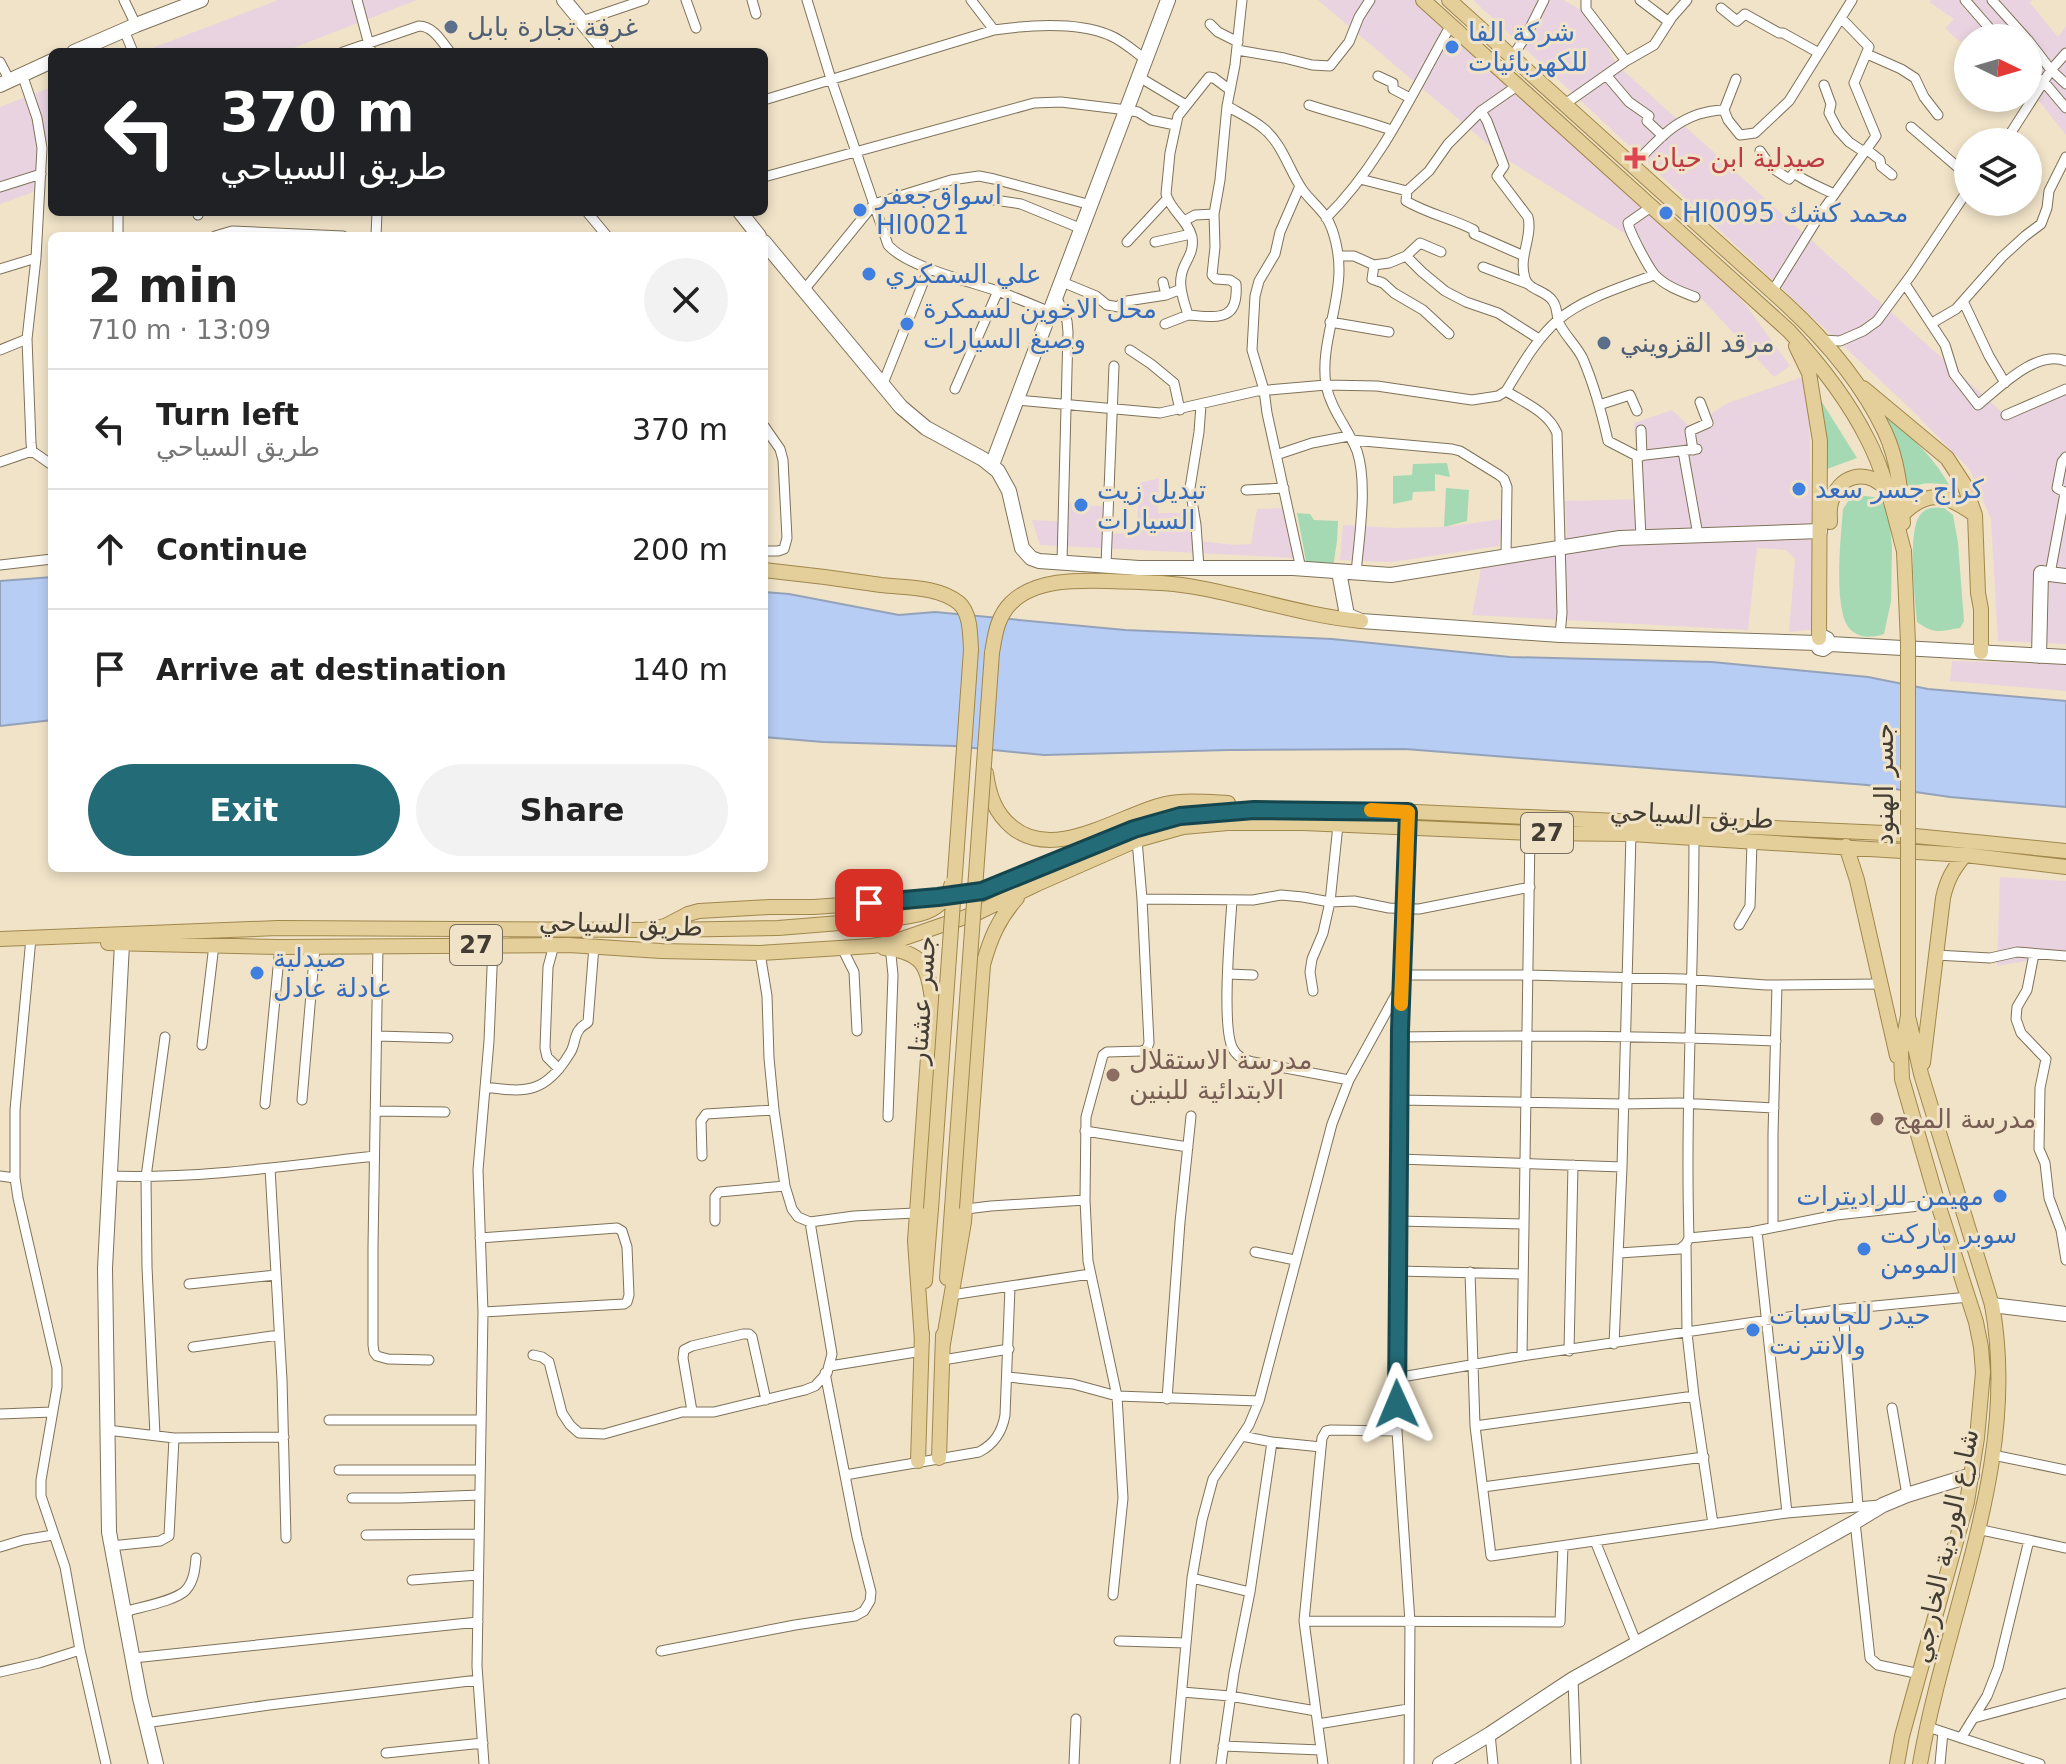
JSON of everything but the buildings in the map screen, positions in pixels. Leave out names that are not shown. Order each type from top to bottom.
[{"type":"main road","points":[[1423,0],[1786,329],[1816,360],[1852,411],[1869,442],[1888,493],[1904,551]]},
{"type":"main road","points":[[1456,2],[1512,57],[1823,340],[1853,380],[1886,433],[1902,497],[1904,551]]},
{"type":"main road","points":[[1786,329],[1796,313]]},
{"type":"main road","points":[[1786,329],[1809,373],[1820,441],[1823,641]]},
{"type":"main road","points":[[1853,380],[1947,458],[1964,484],[1975,515],[1981,609],[1977,651]]},
{"type":"main road","points":[[1823,641],[1831,500],[1841,485],[1857,476],[1871,478],[1888,493]]},
{"type":"main road","points":[[1902,515],[1911,505],[1936,497],[1949,498],[1975,515]]},
{"type":"main road","name":"جسر الهنود","points":[[1904,551],[1908,643],[1908,1016]]},
{"type":"main road","name":"جسر عشتار","points":[[768,570],[926,590],[958,603],[966,615],[971,650],[928,1225],[922,1346]]},
{"type":"main road","name":"جسر عشتار","points":[[959,1209],[984,750],[992,653],[1000,615],[1013,600],[1030,590],[1066,581],[1087,580],[1198,587],[1361,621]]},
{"type":"main road","points":[[984,750],[988,789],[994,806],[1016,831],[1032,838],[1057,840],[1165,804],[1186,802],[1372,810]]},
{"type":"main road","name":"طريق السياحي","points":[[0,939],[278,928],[643,930],[665,926],[699,911],[814,907],[982,891],[1134,829],[1180,816],[1240,810],[1372,810],[1885,833],[2066,851]]},
{"type":"main road","points":[[1406,828],[1408,812]]},
{"type":"main road","name":"طريق السياحي","points":[[62,937],[122,944],[280,947],[554,945],[760,953],[891,945],[977,913],[1137,840],[1203,824],[1631,834],[1965,855],[2066,867]]},
{"type":"main road","points":[[1846,846],[1857,880],[1902,1079],[1906,1081],[1914,1080],[1921,1074],[1946,882],[1965,855]]},
{"type":"main road","points":[[643,930],[778,928],[925,914],[935,909],[950,892],[957,860]]},
{"type":"main road","points":[[939,1458],[943,1344],[983,965],[995,929],[1005,911],[1037,884]]},
{"type":"main road","points":[[891,945],[921,962],[929,975],[932,1000],[915,1213],[922,1346],[918,1461]]},
{"type":"main road","name":"شارع الوردية الخارجي","points":[[1908,1016],[1921,1074],[1992,1305],[2000,1366],[1993,1455],[1920,1764]]},
{"type":"main road","name":"شارع الوردية الخارجي","points":[[1897,1764],[1902,1736],[1961,1526],[1972,1475],[1983,1372],[1981,1347],[1969,1297],[1902,1079],[1901,1052],[1908,1016]]},
{"type":"main road","points":[[1906,1095],[1914,1089],[1926,1090]]},
{"type":"main road","points":[[943,1344],[960,1249],[959,1209]]},
{"type":"main road","points":[[1918,1678],[1919,1695],[1923,1701],[1936,1696]]},
{"type":"main road","points":[[1902,1736],[1912,1728],[1918,1728],[1922,1732],[1923,1747]]},
{"type":"street","points":[[124,0],[132,48]]},
{"type":"street","points":[[83,48],[201,0]]},
{"type":"street","points":[[357,0],[370,48],[410,28],[426,26],[446,48]]},
{"type":"street","points":[[564,0],[604,48]]},
{"type":"street","points":[[582,21],[644,0]]},
{"type":"street","points":[[686,0],[696,28]]},
{"type":"street","points":[[752,0],[756,14]]},
{"type":"street","points":[[807,0],[855,153],[888,245],[902,256],[929,268],[1050,312]]},
{"type":"street","points":[[971,0],[994,30]]},
{"type":"street","points":[[992,465],[1168,0]]},
{"type":"street","points":[[1165,324],[1188,315],[1223,316],[1231,311],[1237,294],[1236,284],[1212,275],[1214,214],[1242,0]]},
{"type":"street","points":[[1210,24],[1237,46],[1312,65],[1330,66],[1349,42],[1370,0]]},
{"type":"street","points":[[1512,57],[1544,0]]},
{"type":"street","points":[[1586,0],[1586,9],[1626,61]]},
{"type":"street","points":[[1640,0],[1669,22]]},
{"type":"street","points":[[1565,104],[1654,45],[1687,0]]},
{"type":"street","points":[[1736,79],[1724,110],[1740,135],[1755,133],[1789,101],[1852,0]]},
{"type":"street","points":[[1965,0],[1986,24]]},
{"type":"street","points":[[1992,0],[2014,24]]},
{"type":"street","points":[[1721,8],[1737,21],[1745,14],[1819,53]]},
{"type":"street","points":[[1772,292],[1834,194],[1876,136],[1854,83],[1869,47],[1841,18]]},
{"type":"street","points":[[1326,218],[1345,200],[1360,179],[1451,25]]},
{"type":"street","points":[[768,99],[994,30],[1038,26],[1086,29],[1108,34],[1146,60]]},
{"type":"street","points":[[2014,128],[2051,70],[2066,53]]},
{"type":"street","points":[[1867,54],[1915,78],[1938,115]]},
{"type":"street","points":[[2042,58],[2066,84]]},
{"type":"street","points":[[0,62],[37,118],[47,146],[41,174],[27,339],[32,451]]},
{"type":"street","points":[[11,80],[48,63]]},
{"type":"street","points":[[1606,75],[1629,102],[1649,116],[1647,121],[1663,136]]},
{"type":"street","points":[[1378,76],[1393,83],[1393,89],[1410,98]]},
{"type":"street","points":[[1139,77],[1186,105]]},
{"type":"street","points":[[1188,315],[1181,289],[1182,271],[1192,251],[1191,234],[1167,199],[1167,176],[1175,125],[1178,116],[1209,77],[1230,90]]},
{"type":"street","points":[[2044,82],[2066,108]]},
{"type":"street","points":[[1824,85],[1831,104],[1829,113],[1838,130],[1849,142],[1880,160],[1881,166],[1892,175]]},
{"type":"street","points":[[1517,86],[1481,111],[1448,144],[1429,171],[1407,191],[1406,201],[1425,212],[1458,222],[1474,230],[1474,234],[1524,256]]},
{"type":"street","points":[[768,176],[1034,103],[1061,102],[1127,110],[1175,125]]},
{"type":"street","points":[[1309,105],[1391,130]]},
{"type":"street","points":[[1227,106],[1265,129],[1300,186],[1326,218],[1332,232],[1338,256],[1338,282],[1330,322],[1326,385],[1331,403],[1361,465],[1362,500],[1356,573]]},
{"type":"street","points":[[1633,166],[1680,121],[1709,111],[1724,110]]},
{"type":"street","points":[[1481,111],[1504,166],[1497,176],[1528,217],[1530,225],[1524,256],[1524,276],[1528,284]]},
{"type":"street","points":[[1911,127],[1954,164]]},
{"type":"street","points":[[1760,151],[1772,168],[1789,179],[1794,173],[1807,183],[1834,194]]},
{"type":"street","points":[[1932,323],[1956,309],[2002,257],[2041,224],[2049,191],[2066,157]]},
{"type":"street","points":[[0,187],[41,174]]},
{"type":"street","points":[[804,290],[874,204],[951,180],[979,176],[1091,205]]},
{"type":"street","points":[[1360,179],[1407,191]]},
{"type":"street","points":[[1300,186],[1280,232],[1275,254],[1259,281],[1255,296],[1252,350],[1264,390],[1301,569]]},
{"type":"street","points":[[988,199],[1021,204],[1082,229]]},
{"type":"street","points":[[1127,242],[1167,199]]},
{"type":"street","points":[[1651,207],[1628,223],[1628,227],[1654,275],[1695,297]]},
{"type":"street","points":[[1823,340],[1840,341],[1877,321],[1954,211]]},
{"type":"street","points":[[1184,221],[1195,215],[1214,214]]},
{"type":"street","points":[[590,216],[604,232]]},
{"type":"street","points":[[743,216],[756,232]]},
{"type":"street","points":[[229,232],[251,232]]},
{"type":"street","points":[[1155,242],[1191,234]]},
{"type":"street","points":[[1338,256],[1354,256],[1374,265],[1406,256],[1420,243],[1441,252]]},
{"type":"street","points":[[768,247],[909,415],[992,465],[1009,491],[1022,548],[1025,554],[1039,561],[1139,568],[1301,569],[1403,574],[1620,538],[1820,531]]},
{"type":"street","points":[[1406,256],[1445,291],[1498,313],[1539,339]]},
{"type":"street","points":[[0,269],[36,258]]},
{"type":"street","points":[[1374,265],[1372,279],[1423,310],[1449,334]]},
{"type":"street","points":[[1483,267],[1528,284],[1551,297],[1558,319],[1583,359],[1608,441],[1640,456],[1691,450]]},
{"type":"street","points":[[882,386],[929,268]]},
{"type":"street","points":[[1017,400],[1160,413],[1264,390],[1326,385],[1377,386],[1472,400],[1498,396],[1506,391],[1539,339],[1558,319],[1603,294],[1654,275]]},
{"type":"street","points":[[1163,282],[1166,295]]},
{"type":"street","points":[[1905,284],[1945,345],[1954,374],[1978,405],[2029,365],[2056,357],[2066,361]]},
{"type":"street","points":[[1059,289],[1096,296],[1112,307],[1181,289]]},
{"type":"street","points":[[1059,289],[1068,332],[1062,562]]},
{"type":"street","points":[[955,389],[998,291]]},
{"type":"street","points":[[1237,294],[1255,296]]},
{"type":"street","points":[[1963,301],[2005,383]]},
{"type":"street","points":[[1330,322],[1389,332]]},
{"type":"street","points":[[0,350],[27,339]]},
{"type":"street","points":[[1130,350],[1174,383],[1180,410]]},
{"type":"street","points":[[1106,565],[1114,366]]},
{"type":"street","points":[[2006,415],[2066,389]]},
{"type":"street","points":[[1506,391],[1540,412],[1553,423],[1557,433],[1560,635]]},
{"type":"street","points":[[1599,405],[1630,395],[1637,411]]},
{"type":"street","points":[[1698,535],[1690,431],[1708,423],[1700,402]]},
{"type":"street","points":[[1199,568],[1190,488],[1201,405]]},
{"type":"street","points":[[1641,430],[1641,537]]},
{"type":"street","points":[[768,435],[780,449],[785,479],[787,538],[784,549],[768,551]]},
{"type":"street","points":[[1276,455],[1312,443],[1350,438],[1460,451],[1504,479],[1507,487],[1506,557]]},
{"type":"street","points":[[0,462],[32,451]]},
{"type":"street","points":[[32,451],[48,462]]},
{"type":"street","points":[[2050,574],[2063,491],[2062,462],[2066,457]]},
{"type":"street","points":[[1246,490],[1284,488]]},
{"type":"street","points":[[0,565],[48,559]]},
{"type":"street","points":[[1339,572],[1347,615],[1361,621],[1560,635],[1823,641],[2066,657]]},
{"type":"street","points":[[2039,656],[2041,573],[2066,576]]},
{"type":"street","points":[[1313,991],[1310,972],[1330,902],[1338,825]]},
{"type":"street","points":[[1406,828],[1396,1378],[1410,1622],[1409,1764]]},
{"type":"street","points":[[1522,1356],[1530,833]]},
{"type":"street","points":[[1614,1344],[1631,834]]},
{"type":"street","points":[[1694,838],[1687,1333],[1713,1524]]},
{"type":"street","points":[[1113,1595],[1123,1498],[1117,1396],[1090,1274],[1085,1200],[1085,1131],[1089,1100],[1103,1055],[1107,1052],[1142,1051],[1149,1043],[1137,840]]},
{"type":"street","points":[[1739,925],[1750,906],[1752,842]]},
{"type":"street","points":[[1142,899],[1232,901],[1281,895],[1404,909],[1530,887]]},
{"type":"street","points":[[1232,901],[1228,1035],[1233,1049],[1241,1058],[1253,1062],[1349,1080]]},
{"type":"street","points":[[31,938],[15,1110],[15,1178],[57,1368],[41,1496],[65,1567],[106,1764]]},
{"type":"street","points":[[122,944],[105,1303],[109,1532],[145,1723],[156,1764]]},
{"type":"street","points":[[202,1045],[214,945]]},
{"type":"street","points":[[484,1764],[478,1680],[483,1312],[478,1170],[493,945]]},
{"type":"street","points":[[554,945],[548,967],[545,1048],[547,1057],[559,1069]]},
{"type":"street","points":[[888,1117],[893,975],[891,945]]},
{"type":"street","points":[[378,946],[374,1352],[388,1359],[429,1360]]},
{"type":"street","points":[[485,1087],[514,1091],[531,1089],[548,1080],[559,1069],[573,1048],[578,1030],[588,1022],[594,946]]},
{"type":"street","points":[[265,1104],[280,947]]},
{"type":"street","points":[[302,1100],[315,947]]},
{"type":"street","points":[[842,948],[854,972],[857,1031]]},
{"type":"street","points":[[1936,955],[1990,958],[2017,952],[2066,956]]},
{"type":"street","points":[[760,953],[767,996],[774,1110],[785,1186],[792,1209],[798,1217],[810,1222],[915,1213]]},
{"type":"street","points":[[2034,954],[2027,990],[2017,1007],[2016,1019],[2021,1033],[2046,1059],[2040,1088],[2039,1149],[2045,1163],[2049,1198],[2061,1230],[2066,1260]]},
{"type":"street","points":[[1228,974],[1253,975]]},
{"type":"street","points":[[1402,980],[1527,975],[1777,985],[1881,984]]},
{"type":"street","points":[[1175,1764],[1192,1578],[1213,1479],[1255,1413],[1332,1124],[1349,1080],[1402,980]]},
{"type":"street","points":[[1773,1227],[1777,985]]},
{"type":"street","points":[[1400,1037],[1528,1035],[1776,1041]]},
{"type":"street","points":[[377,1036],[448,1038]]},
{"type":"street","points":[[155,1435],[146,1177],[165,1037]]},
{"type":"street","points":[[1400,1100],[1689,1103],[1774,1108]]},
{"type":"street","points":[[702,1156],[701,1121],[706,1114],[774,1110]]},
{"type":"street","points":[[375,1111],[445,1112]]},
{"type":"street","points":[[1167,1399],[1191,1116]]},
{"type":"street","points":[[1085,1131],[1188,1147]]},
{"type":"street","points":[[109,1176],[208,1175],[374,1156]]},
{"type":"street","points":[[1399,1159],[1622,1167]]},
{"type":"street","points":[[1569,1351],[1573,1165]]},
{"type":"street","points":[[270,1168],[286,1538]]},
{"type":"street","points":[[0,1176],[15,1178]]},
{"type":"street","points":[[715,1221],[715,1197],[719,1192],[785,1186]]},
{"type":"street","points":[[959,1209],[1085,1200]]},
{"type":"street","points":[[1619,1253],[1680,1249],[1688,1241],[1836,1215],[1938,1204]]},
{"type":"street","points":[[1398,1221],[1524,1224]]},
{"type":"street","points":[[533,1355],[549,1362],[562,1413],[579,1433],[604,1434],[670,1415],[692,1411],[714,1412],[815,1386],[827,1370],[832,1354],[810,1222]]},
{"type":"street","points":[[480,1238],[617,1228],[626,1238],[628,1259],[629,1295],[624,1304],[483,1312]]},
{"type":"street","points":[[1757,1231],[1787,1513]]},
{"type":"street","points":[[1255,1252],[1295,1260]]},
{"type":"street","points":[[1398,1271],[1523,1274]]},
{"type":"street","points":[[1470,1272],[1475,1426],[1491,1556],[1787,1513],[1883,1505]]},
{"type":"street","points":[[951,1295],[1090,1274]]},
{"type":"street","points":[[189,1284],[276,1275]]},
{"type":"street","points":[[845,1475],[988,1448],[1002,1429],[1008,1377],[1010,1287]]},
{"type":"street","points":[[1396,1378],[1522,1356],[1843,1309],[1969,1297]]},
{"type":"street","points":[[1992,1305],[2066,1314]]},
{"type":"street","points":[[1843,1309],[1858,1506]]},
{"type":"street","points":[[692,1411],[684,1350],[743,1334],[752,1337],[766,1400]]},
{"type":"street","points":[[193,1347],[279,1335]]},
{"type":"street","points":[[827,1370],[922,1346]]},
{"type":"street","points":[[943,1360],[1009,1349]]},
{"type":"street","points":[[661,1651],[855,1616],[864,1611],[870,1601],[871,1592],[857,1537],[827,1370]]},
{"type":"street","points":[[1008,1377],[1073,1384],[1117,1396],[1259,1401]]},
{"type":"street","points":[[1475,1426],[1694,1396]]},
{"type":"street","points":[[1892,1408],[1907,1495]]},
{"type":"street","points":[[0,1414],[52,1412]]},
{"type":"street","points":[[329,1420],[480,1420]]},
{"type":"street","points":[[107,1430],[174,1438],[284,1437]]},
{"type":"street","points":[[1323,1764],[1304,1621],[1321,1447],[1326,1431],[1397,1431]]},
{"type":"street","points":[[1242,1436],[1321,1447]]},
{"type":"street","points":[[111,1546],[160,1541],[169,1536],[174,1438]]},
{"type":"street","points":[[1221,1764],[1272,1442]]},
{"type":"street","points":[[1993,1455],[2066,1470]]},
{"type":"street","points":[[1483,1487],[1704,1457]]},
{"type":"street","points":[[339,1470],[480,1470]]},
{"type":"street","points":[[1440,1764],[1636,1642],[1883,1505],[1972,1475]]},
{"type":"street","points":[[352,1498],[480,1495]]},
{"type":"street","points":[[1855,1522],[1870,1658],[1878,1665],[1918,1678]]},
{"type":"street","points":[[1977,1529],[2066,1548]]},
{"type":"street","points":[[366,1535],[478,1534]]},
{"type":"street","points":[[0,1547],[53,1535]]},
{"type":"street","points":[[1961,1738],[1987,1696],[1998,1668],[2029,1540]]},
{"type":"street","points":[[1595,1541],[1636,1642]]},
{"type":"street","points":[[1304,1621],[1560,1622],[1563,1546]]},
{"type":"street","points":[[124,1612],[185,1592],[193,1580],[196,1558]]},
{"type":"street","points":[[412,1580],[478,1575]]},
{"type":"street","points":[[1192,1578],[1250,1592]]},
{"type":"street","points":[[133,1658],[478,1622]]},
{"type":"street","points":[[1119,1641],[1186,1643]]},
{"type":"street","points":[[0,1672],[80,1650]]},
{"type":"street","points":[[1573,1679],[1576,1764]]},
{"type":"street","points":[[145,1723],[478,1680]]},
{"type":"street","points":[[1182,1692],[1230,1696],[1316,1711]]},
{"type":"street","points":[[1974,1718],[2066,1693]]},
{"type":"street","points":[[1318,1724],[1408,1709]]},
{"type":"street","points":[[1074,1764],[1076,1719]]},
{"type":"street","points":[[1928,1727],[2040,1764]]},
{"type":"street","points":[[1940,1764],[1943,1732]]},
{"type":"street","points":[[1490,1734],[1493,1764]]},
{"type":"street","points":[[386,1753],[483,1743]]},
{"type":"street","points":[[1223,1746],[1321,1750]]},
{"type":"shaded area","points":[[278,0],[417,0],[293,48],[152,48]]},
{"type":"shaded area","points":[[1318,0],[1418,0],[1680,234],[1745,304],[1790,366],[1774,377],[1700,297],[1651,274],[1624,233],[1503,157]]},
{"type":"shaded area","points":[[1473,0],[1564,0],[1591,16],[1616,64],[2004,414],[2066,386],[2066,644],[1998,641],[1991,519],[1970,470],[1913,411]]},
{"type":"shaded area","points":[[2032,0],[2030,3],[2058,37],[2066,26],[2066,135],[2042,105],[2042,24],[1954,24],[1954,36],[1945,28],[1954,19],[1929,2]]},
{"type":"shaded area","points":[[48,89],[48,142],[40,145],[34,192],[0,204],[0,107]]},
{"type":"shaded area","points":[[1808,375],[1817,629],[1789,632],[1795,559],[1786,550],[1757,548],[1748,630],[1472,615],[1481,569],[1567,536],[1565,501],[1640,499],[1634,423],[1672,410],[1690,427],[1728,403]]},
{"type":"shaded area","points":[[1159,478],[1158,513],[1197,513],[1199,541],[1251,544],[1257,509],[1286,508],[1294,558],[1040,545],[1032,520],[1068,522],[1066,503],[1107,507],[1103,534],[1136,533],[1140,483]]},
{"type":"shaded area","points":[[1503,519],[1499,546],[1391,562],[1340,560],[1343,525],[1444,527]]},
{"type":"shaded area","points":[[1952,661],[2066,664],[2066,691],[1950,681]]},
{"type":"shaded area","points":[[2000,877],[2066,881],[2066,954],[1997,966]]},
{"type":"green space","points":[[1820,399],[1857,458],[1827,469],[1827,456]]},
{"type":"green space","points":[[1881,411],[1927,454],[1949,485],[1923,484],[1908,490],[1895,438]]},
{"type":"green space","points":[[1447,463],[1450,477],[1435,474],[1435,491],[1413,492],[1412,500],[1393,504],[1393,476],[1412,475],[1413,464]]},
{"type":"green space","points":[[1446,488],[1469,490],[1467,521],[1444,527]]},
{"type":"green space","points":[[1858,495],[1880,498],[1889,515],[1892,548],[1891,601],[1884,634],[1866,637],[1853,632],[1844,618],[1839,571],[1843,509],[1849,500]]},
{"type":"green space","points":[[1943,507],[1953,515],[1964,621],[1960,628],[1938,631],[1917,622],[1913,551],[1916,524],[1922,512]]},
{"type":"green space","points":[[1297,513],[1310,514],[1314,520],[1338,521],[1333,567],[1307,566]]},
{"type":"water","points":[[48,577],[48,720],[0,726],[0,581]]},
{"type":"water","points":[[768,592],[899,615],[935,612],[1125,630],[1332,639],[1510,657],[1712,662],[1868,677],[1928,689],[2066,701],[2066,807],[1950,797],[1867,785],[1405,749],[1044,755],[954,746],[768,737]]},
{"type":"slow traffic","points":[[1371,810],[1408,812],[1401,1004]]},
{"type":"place","name":"غرفة تجارة بابل","points":[[451,27]]},
{"type":"place","name":"شركة الفا للكهربائيات","points":[[1452,47]]},
{"type":"place","name":"صيدلية ابن حيان","points":[[1635,158]]},
{"type":"place","name":"اسواق‌جعفر Hl0021","points":[[860,210]]},
{"type":"place","name":"Hl0095 محمد كشك","points":[[1666,213]]},
{"type":"place","name":"علي السمكري","points":[[869,274]]},
{"type":"place","name":"محل الاخوين لسمكرة وصبغ السيارات","points":[[907,324]]},
{"type":"place","name":"مرقد القزويني","points":[[1604,343]]},
{"type":"place","name":"كراج جسر سعد","points":[[1799,489]]},
{"type":"place","name":"تبديل زيت السيارات","points":[[1081,505]]},
{"type":"place","name":"صيدلية عادلة عادل","points":[[257,973]]},
{"type":"place","name":"مدرسة الاستقلال الابتدائية للبنين","points":[[1113,1075]]},
{"type":"place","name":"مدرسة المهج","points":[[1877,1119]]},
{"type":"place","name":"مهيمن للراديترات","points":[[2000,1196]]},
{"type":"place","name":"سوبر ماركت المومن","points":[[1864,1249]]},
{"type":"place","name":"حيدر للحاسبات والانترنت","points":[[1753,1330]]},
{"type":"route","points":[[869,903],[982,891],[1134,829],[1180,816],[1254,810],[1408,812],[1400,1030],[1397,1404]]}]
